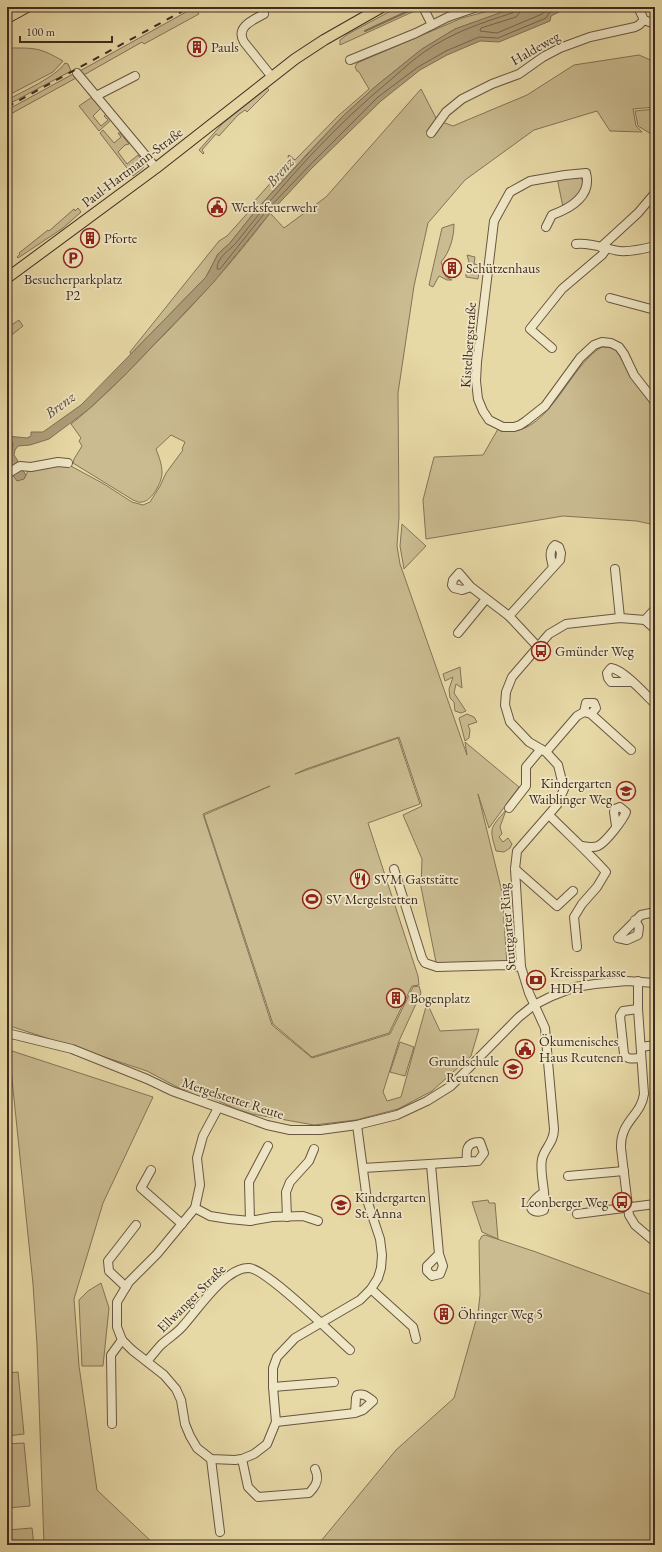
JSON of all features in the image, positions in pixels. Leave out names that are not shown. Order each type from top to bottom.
[{"type":"main road","points":[[7,18],[27,7]]},
{"type":"main road","name":"Paul-Hartmann-Straße","points":[[7,278],[156,168],[272,77],[316,45],[382,7]]},
{"type":"street","points":[[423,7],[432,25]]},
{"type":"street","points":[[350,60],[477,7]]},
{"type":"street","points":[[638,7],[644,20],[655,24]]},
{"type":"street","points":[[264,14],[245,25],[241,36],[272,77]]},
{"type":"street","name":"Haldeweg","points":[[431,133],[446,112],[468,95],[498,81],[519,74],[543,57],[566,45],[595,35],[635,27],[644,20]]},
{"type":"street","points":[[77,73],[156,168]]},
{"type":"street","points":[[96,96],[135,76]]},
{"type":"street","name":"Kistelbergstraße","points":[[546,227],[552,215],[577,201],[585,193],[588,181],[586,173],[530,181],[510,192],[494,221],[477,362],[477,389],[483,412],[489,420],[503,427],[514,427],[526,421],[545,406],[580,358],[594,345],[602,342],[611,343],[619,347],[634,374],[655,402]]},
{"type":"street","points":[[552,348],[530,329],[562,288],[602,255],[604,247],[638,213],[655,193]]},
{"type":"street","points":[[576,244],[630,251],[655,246]]},
{"type":"street","points":[[610,298],[655,310]]},
{"type":"street","points":[[12,471],[20,466],[34,467],[58,462],[68,463]]},
{"type":"street","points":[[510,616],[553,566]]},
{"type":"street","points":[[614,569],[620,618]]},
{"type":"street","points":[[471,588],[510,616],[537,646]]},
{"type":"street","points":[[458,633],[486,599]]},
{"type":"street","points":[[655,609],[645,620],[655,629]]},
{"type":"street","name":"Stuttgarter Ring","points":[[544,1192],[542,1162],[544,1154],[552,1141],[554,1129],[545,1032],[542,1020],[534,1005],[521,967],[515,869],[517,851],[557,805],[564,789],[558,765],[543,750],[529,742],[510,722],[505,705],[506,692],[512,677],[537,646],[549,634],[566,624],[620,618],[645,620]]},
{"type":"street","points":[[631,682],[655,704]]},
{"type":"street","points":[[509,808],[526,786],[526,767],[577,716],[587,713],[631,750]]},
{"type":"street","points":[[549,815],[588,851],[606,872],[597,887],[582,904],[574,917],[577,947]]},
{"type":"street","points":[[580,845],[590,847],[598,846],[608,837],[616,826]]},
{"type":"street","points":[[394,869],[422,958],[425,963],[437,967],[507,965],[521,967]]},
{"type":"street","name":"Stuttgarter Ring","points":[[515,869],[557,906],[573,890]]},
{"type":"street","points":[[634,920],[641,915],[655,912]]},
{"type":"street","name":"Mergelstetter Reute","points":[[7,1033],[72,1049],[148,1079],[172,1092],[267,1125],[290,1130],[320,1130],[357,1125],[397,1115],[427,1101],[451,1086],[519,1017],[534,1005],[556,994],[581,986],[617,982],[655,983]]},
{"type":"street","points":[[638,982],[643,1098],[640,1106],[623,1132],[621,1142],[627,1208],[630,1218],[635,1225],[655,1242]]},
{"type":"street","points":[[638,1009],[623,1011],[620,1016],[625,1056],[630,1058],[641,1058]]},
{"type":"street","points":[[641,1047],[655,1045]]},
{"type":"street","points":[[218,1108],[203,1136],[197,1158],[200,1185],[195,1208],[157,1254],[126,1287],[117,1302],[117,1327],[122,1340],[132,1350],[164,1375],[176,1389],[181,1400],[185,1424],[190,1436],[197,1448],[211,1459],[242,1459],[254,1454],[267,1444],[276,1422],[273,1368],[277,1357],[294,1338],[360,1300],[371,1289],[378,1278],[381,1268],[382,1255],[380,1239],[367,1200],[357,1125]]},
{"type":"street","points":[[250,1220],[249,1182],[268,1146]]},
{"type":"street","points":[[287,1217],[286,1192],[290,1182],[309,1161],[314,1149]]},
{"type":"street","points":[[363,1168],[467,1162]]},
{"type":"street","points":[[431,1165],[439,1254]]},
{"type":"street","points":[[151,1170],[141,1188],[182,1224]]},
{"type":"street","points":[[568,1176],[624,1171]]},
{"type":"street","points":[[577,1214],[655,1204]]},
{"type":"street","points":[[195,1208],[210,1216],[250,1220],[272,1217],[303,1216],[318,1221]]},
{"type":"street","points":[[126,1287],[109,1271],[108,1261],[136,1225]]},
{"type":"street","name":"Ellwanger Straße","points":[[147,1362],[160,1346],[182,1328],[202,1302],[231,1274],[241,1269],[254,1269],[266,1276],[290,1295],[350,1350]]},
{"type":"street","points":[[371,1289],[414,1327],[416,1338]]},
{"type":"street","points":[[112,1424],[111,1355],[122,1340]]},
{"type":"street","points":[[273,1387],[334,1382]]},
{"type":"street","points":[[276,1422],[355,1413]]},
{"type":"street","points":[[211,1459],[220,1532]]},
{"type":"street","points":[[242,1459],[248,1487],[258,1497],[309,1493],[316,1486],[317,1474],[315,1469]]},
{"type":"shaded area","points":[[195,7],[201,7],[196,10],[199,14],[144,44],[142,42],[82,76],[78,72]]},
{"type":"shaded area","points":[[398,7],[418,7],[419,9],[340,45],[340,40],[348,34]]},
{"type":"shaded area","points":[[503,7],[518,7],[455,29],[422,49],[376,86],[343,116],[257,209],[230,243],[218,254],[206,277],[131,354],[130,352],[219,241],[227,236],[254,206],[252,204],[289,162],[288,156],[289,155],[295,160],[338,116],[369,89],[355,67],[357,63],[462,18]]},
{"type":"shaded area","points":[[7,48],[36,49],[48,53],[63,61],[53,72],[7,96]]},
{"type":"shaded area","points":[[639,55],[655,62],[655,107],[633,109],[636,126],[642,132],[610,131],[597,111],[534,130],[465,180],[428,223],[414,286],[398,393],[399,517],[397,546],[400,564],[467,755],[465,742],[519,787],[489,828],[478,794],[502,892],[507,965],[437,967],[421,887],[422,859],[403,815],[422,806],[399,737],[295,774],[398,738],[420,804],[368,823],[418,976],[419,985],[412,986],[389,1033],[312,1057],[273,1024],[204,815],[270,786],[203,814],[272,1025],[312,1058],[390,1034],[413,987],[419,986],[421,993],[399,1041],[383,1092],[387,1101],[401,1097],[427,1003],[440,1031],[479,1029],[471,1056],[432,1091],[398,1109],[356,1120],[314,1125],[252,1114],[236,1109],[206,1095],[179,1088],[147,1071],[7,1025],[7,476],[13,474],[24,479],[29,469],[55,464],[69,465],[104,484],[132,502],[143,505],[150,502],[166,473],[183,450],[182,449],[185,442],[171,435],[156,449],[160,461],[162,477],[153,495],[146,501],[140,502],[133,500],[73,463],[82,446],[79,441],[81,438],[71,424],[112,387],[183,316],[228,265],[270,213],[284,228],[326,197],[421,89],[437,120],[453,126],[527,95],[574,65]]},
{"type":"shaded area","points":[[65,63],[68,64],[71,71],[7,105],[7,100],[55,73]]},
{"type":"shaded area","points":[[73,74],[76,78],[7,116],[7,110]]},
{"type":"shaded area","points":[[267,88],[269,90],[247,112],[245,110],[238,115],[219,136],[216,134],[202,150],[204,153],[203,154],[199,150],[222,124]]},
{"type":"shaded area","points":[[92,97],[101,108],[93,116],[101,126],[108,120],[104,116],[106,114],[111,120],[99,131],[79,106]]},
{"type":"shaded area","points":[[655,109],[655,139],[653,135],[638,126],[635,111]]},
{"type":"shaded area","points":[[103,130],[114,143],[121,137],[118,133],[120,133],[129,144],[125,145],[118,152],[127,164],[138,155],[144,163],[143,168],[133,176],[100,133]]},
{"type":"shaded area","points":[[580,177],[584,182],[581,192],[563,207],[557,178]]},
{"type":"shaded area","points":[[78,208],[81,212],[63,228],[18,258],[17,257],[20,254],[19,253],[48,230],[49,231],[74,209],[75,211]]},
{"type":"shaded area","points":[[454,224],[451,244],[447,254],[441,262],[446,277],[452,280],[447,280],[439,276],[433,287],[429,285],[442,228]]},
{"type":"shaded area","points":[[467,255],[475,257],[474,264],[480,265],[478,279],[466,277],[466,272],[471,269]]},
{"type":"shaded area","points":[[19,320],[23,326],[9,337],[10,326]]},
{"type":"shaded area","points":[[602,347],[613,348],[617,351],[631,376],[655,407],[655,525],[637,521],[563,516],[426,539],[423,500],[434,457],[483,455],[498,429],[515,431],[530,425],[543,415],[590,356]]},
{"type":"shaded area","points":[[402,524],[426,546],[404,569],[400,546]]},
{"type":"shaded area","points":[[460,667],[462,688],[456,684],[454,693],[466,711],[461,713],[455,711],[454,702],[450,698],[449,689],[453,677],[445,681],[443,674]]},
{"type":"shaded area","points":[[467,714],[474,717],[477,722],[468,725],[470,730],[469,738],[465,741],[459,718]]},
{"type":"shaded area","points":[[506,810],[500,827],[502,834],[499,837],[503,842],[508,838],[512,844],[510,848],[504,852],[496,851],[492,837],[492,829]]},
{"type":"shaded area","points":[[400,1042],[414,1047],[405,1076],[390,1072]]},
{"type":"shaded area","points":[[9,1050],[153,1097],[103,1203],[74,1299],[79,1366],[97,1490],[155,1545],[44,1545],[37,1345],[33,1284]]},
{"type":"shaded area","points":[[488,1200],[489,1203],[495,1203],[498,1239],[482,1232],[472,1202]]},
{"type":"shaded area","points":[[485,1235],[536,1252],[655,1296],[655,1545],[270,1545],[321,1541],[396,1450],[454,1398],[478,1313],[480,1295],[479,1241],[482,1236]]},
{"type":"shaded area","points":[[101,1283],[109,1308],[103,1366],[82,1366],[79,1300],[88,1291]]},
{"type":"shaded area","points":[[18,1372],[24,1434],[7,1436],[7,1373]]},
{"type":"shaded area","points":[[24,1443],[30,1506],[7,1508],[7,1444]]},
{"type":"shaded area","points":[[32,1528],[34,1545],[7,1545],[7,1530]]},
{"type":"water","points":[[516,7],[569,7],[551,16],[550,21],[499,42],[480,41],[447,55],[420,70],[381,101],[311,169],[270,213],[213,283],[125,375],[89,409],[49,439],[30,445],[18,446],[14,455],[18,461],[16,465],[22,469],[26,475],[24,479],[17,481],[7,467],[7,455],[11,455],[13,443],[7,442],[7,436],[27,438],[31,436],[31,432],[43,432],[81,405],[206,277],[218,254],[230,243],[257,209],[343,116],[376,86],[422,49],[455,29]]},
{"type":"waterway","points":[[365,31],[415,8]]},
{"type":"railway","points":[[7,107],[190,7]]},
{"type":"place","name":"Pauls","points":[[197,47]]},
{"type":"place","name":"Werksfeuerwehr","points":[[217,207]]},
{"type":"place","name":"Pforte","points":[[90,238]]},
{"type":"place","name":"Besucherparkplatz P2","points":[[73,258]]},
{"type":"place","name":"Schützenhaus","points":[[452,268]]},
{"type":"place","name":"Gmünder Weg","points":[[541,651]]},
{"type":"place","name":"Kindergarten Waiblinger Weg","points":[[626,791]]},
{"type":"place","name":"SVM Gaststätte","points":[[360,879]]},
{"type":"place","name":"SV Mergelstetten","points":[[312,899]]},
{"type":"place","name":"Kreissparkasse HDH","points":[[536,980]]},
{"type":"place","name":"Bogenplatz","points":[[396,998]]},
{"type":"place","name":"Ökumenisches Haus Reutenen","points":[[525,1049]]},
{"type":"place","name":"Grundschule Reutenen","points":[[513,1069]]},
{"type":"place","name":"Leonberger Weg","points":[[622,1202]]},
{"type":"place","name":"Kindergarten St. Anna","points":[[341,1205]]},
{"type":"place","name":"Öhringer Weg 5","points":[[444,1314]]},
{"type":"water label","name":"Brenz","points":[[280,172]]},
{"type":"water label","name":"Brenz","points":[[60,405]]}]
